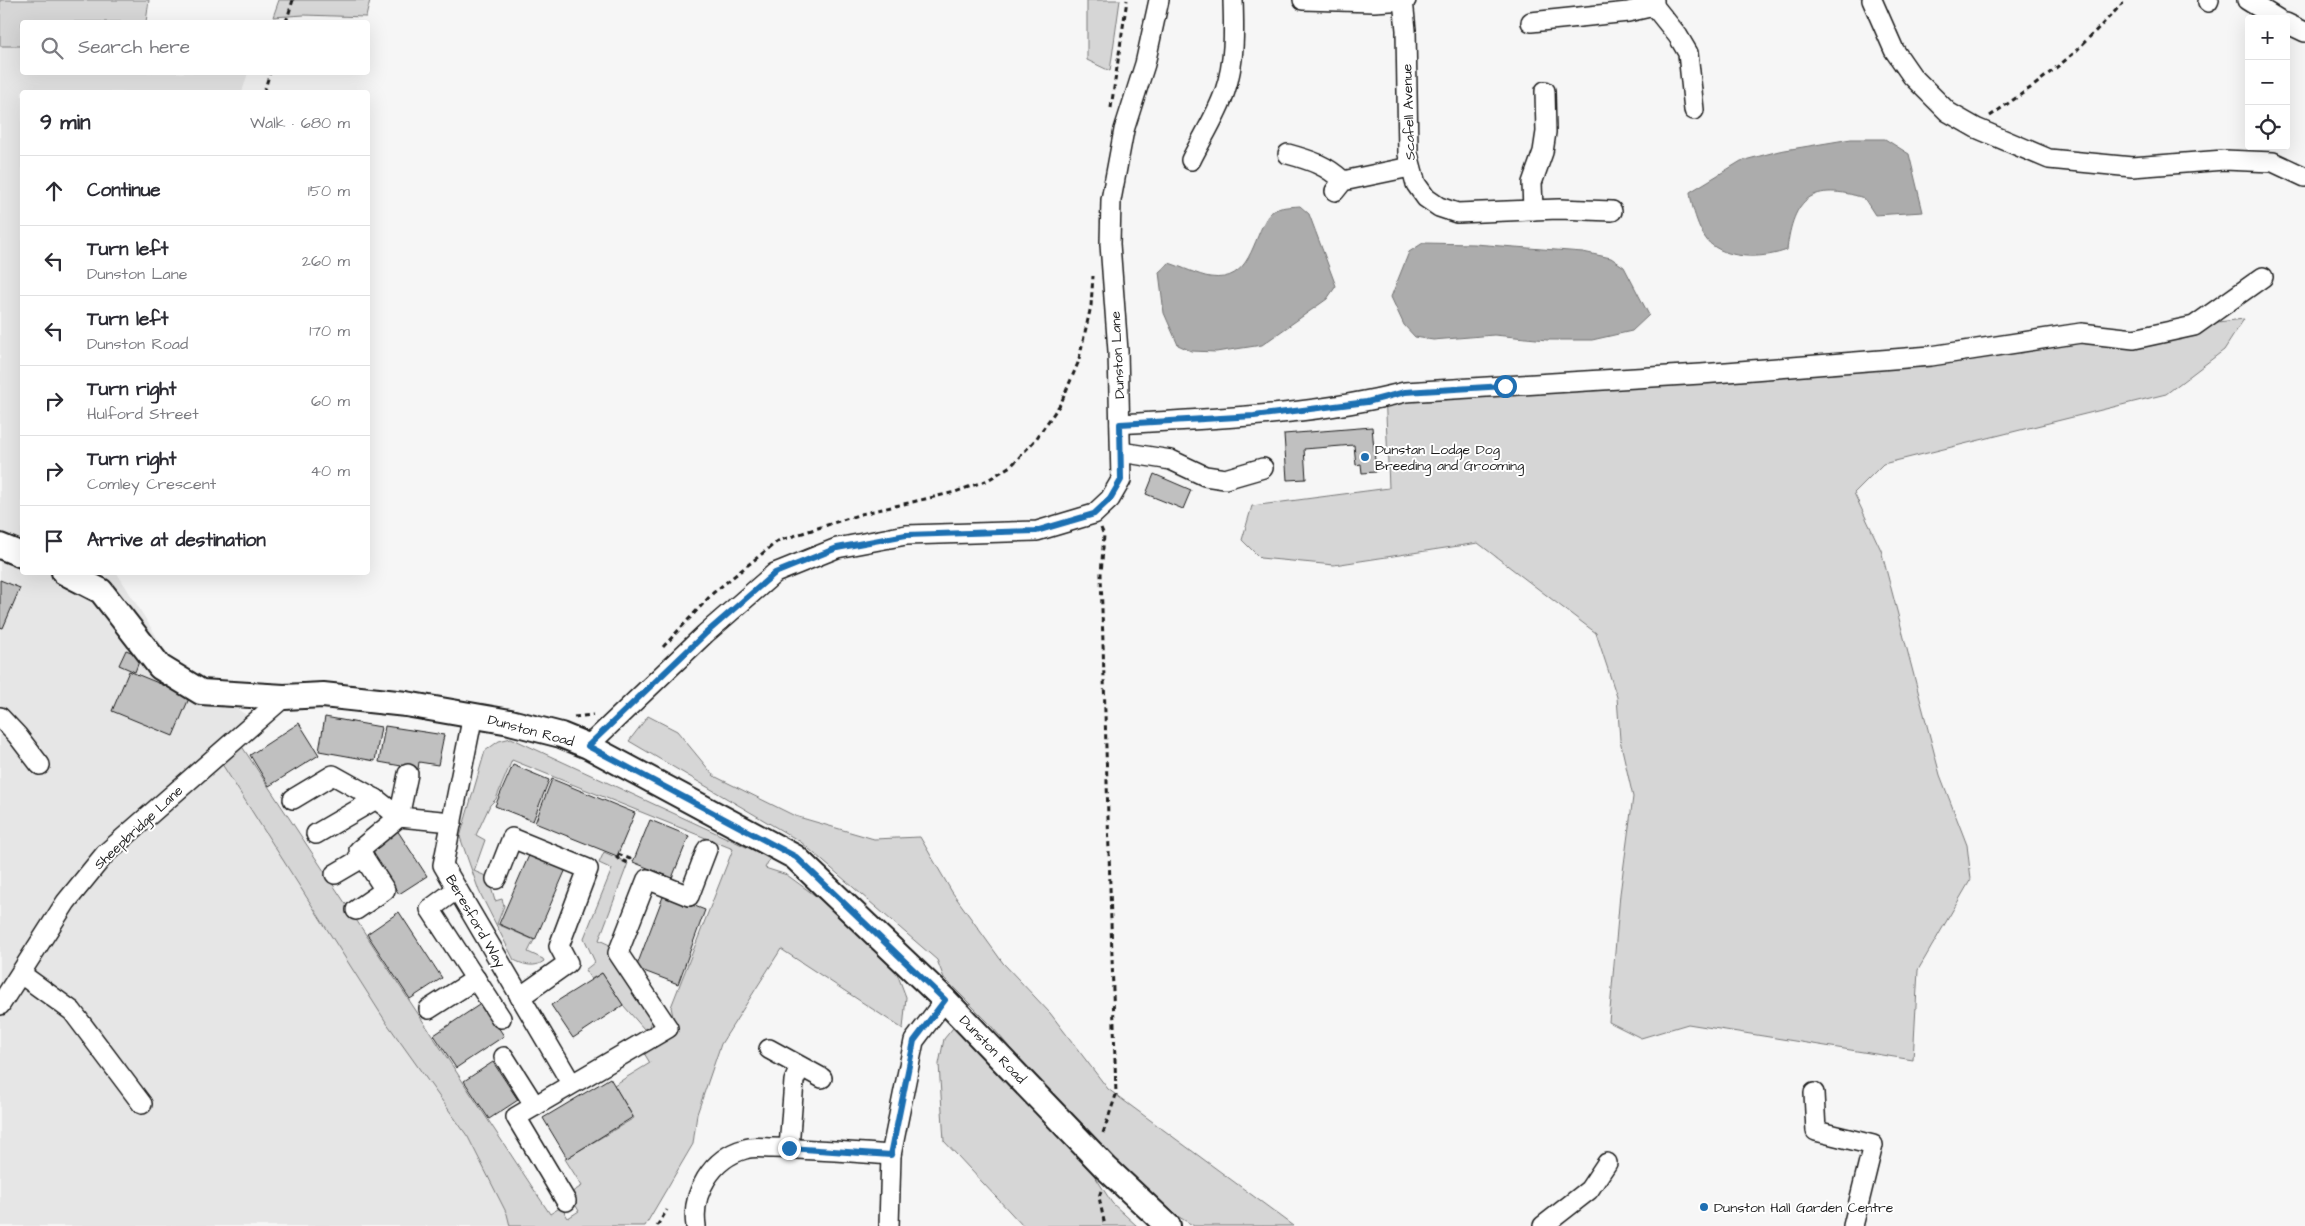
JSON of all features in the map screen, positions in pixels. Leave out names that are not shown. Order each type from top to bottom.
[{"type":"main road","points":[[0,546],[20,554]]},
{"type":"main road","name":"Dunston Road","points":[[70,575],[101,591],[160,667],[201,692],[284,697],[323,695],[474,715],[561,735],[588,746],[796,857],[945,1000],[1106,1168],[1168,1226]]},
{"type":"street","name":"Dunston Lane","points":[[588,746],[705,634],[775,573],[837,548],[906,535],[1036,531],[1094,514],[1110,499],[1121,480],[1118,351],[1110,244],[1111,200],[1124,130],[1145,64],[1159,0]]},
{"type":"street","points":[[1191,160],[1225,92],[1230,70],[1234,34],[1233,0]]},
{"type":"street","points":[[1303,0],[1374,2],[1404,0]]},
{"type":"street","name":"Scafell Avenue","points":[[1404,0],[1410,167],[1416,184],[1426,198],[1439,206],[1457,213],[1559,209],[1612,211]]},
{"type":"street","points":[[1872,0],[1894,50],[1912,76],[1948,112],[1976,128],[2049,159],[2132,167],[2224,160],[2273,162],[2305,176]]},
{"type":"street","points":[[2248,0],[2272,15]]},
{"type":"street","points":[[1532,22],[1628,12],[1654,3],[1688,53],[1694,110]]},
{"type":"street","points":[[2290,25],[2305,32]]},
{"type":"street","points":[[1533,210],[1532,184],[1543,152],[1546,132],[1545,91]]},
{"type":"street","points":[[1288,154],[1317,162],[1339,186],[1410,167]]},
{"type":"street","points":[[1120,424],[1254,416],[1367,402],[1405,392],[1700,374],[1931,356],[2081,333],[2134,339],[2194,326],[2263,277]]},
{"type":"street","points":[[1120,452],[1171,460],[1205,476],[1225,480],[1262,468]]},
{"type":"street","name":"Sheepbridge Lane","points":[[0,1005],[66,902],[105,854],[284,697]]},
{"type":"street","name":"Beresford Way","points":[[474,715],[443,865],[571,1083]]},
{"type":"street","points":[[0,717],[17,735],[40,765]]},
{"type":"street","points":[[356,910],[385,890],[360,850],[391,826],[399,817],[408,774]]},
{"type":"street","points":[[293,798],[333,775],[376,799],[399,817],[452,822]]},
{"type":"street","points":[[316,834],[376,799]]},
{"type":"street","points":[[496,878],[512,838],[588,870],[559,946],[568,963],[520,997]]},
{"type":"street","points":[[566,1201],[516,1117],[571,1083],[668,1028],[618,953],[648,878],[689,896],[707,849]]},
{"type":"street","points":[[335,874],[364,857]]},
{"type":"street","points":[[457,889],[430,908],[501,1018]]},
{"type":"street","points":[[21,974],[72,1012],[142,1104]]},
{"type":"street","points":[[429,1009],[476,979]]},
{"type":"street","points":[[889,1226],[891,1155],[914,1041],[945,1000]]},
{"type":"street","points":[[769,1050],[822,1078]]},
{"type":"street","points":[[504,1057],[535,1106]]},
{"type":"street","points":[[789,1148],[794,1081],[800,1067]]},
{"type":"street","points":[[1814,1093],[1816,1131],[1873,1145],[1853,1226]]},
{"type":"street","points":[[696,1226],[694,1213],[698,1193],[708,1175],[723,1160],[746,1148],[789,1148],[891,1155]]},
{"type":"street","points":[[1543,1226],[1589,1190],[1607,1163]]},
{"type":"path","points":[[287,20],[293,0]]},
{"type":"path","points":[[1110,109],[1127,0]]},
{"type":"path","points":[[1976,128],[1998,109],[2036,84],[2073,54],[2126,0]]},
{"type":"path","points":[[265,90],[269,75]]},
{"type":"path","points":[[657,653],[713,593],[778,541],[860,514],[955,492],[988,480],[1012,465],[1036,439],[1061,403],[1075,371],[1091,306],[1093,267]]},
{"type":"path","points":[[1094,514],[1104,535],[1101,574],[1116,1096],[1105,1130]]},
{"type":"path","points":[[561,735],[571,718],[598,713]]},
{"type":"path","points":[[1105,1226],[1099,1198],[1106,1168]]},
{"type":"path","points":[[657,1226],[667,1210]]},
{"type":"shaded area","points":[[0,0],[149,0],[146,20],[20,20],[20,46],[0,46]]},
{"type":"shaded area","points":[[279,0],[370,0],[366,17],[304,15],[273,17]]},
{"type":"shaded area","points":[[1087,0],[1120,0],[1110,71],[1087,60]]},
{"type":"shaded area","points":[[0,46],[20,46],[20,75],[247,75],[243,90],[20,90],[20,575],[118,575],[178,671],[248,716],[220,761],[468,1137],[507,1214],[510,1226],[0,1226]]},
{"type":"shaded area","points":[[1851,139],[1885,139],[1909,154],[1923,212],[1875,215],[1864,198],[1846,193],[1819,193],[1809,198],[1794,217],[1787,250],[1769,255],[1739,255],[1720,250],[1708,241],[1700,228],[1694,212],[1690,192],[1741,161],[1779,151]]},
{"type":"shaded area","points":[[1300,206],[1309,214],[1336,286],[1327,299],[1262,345],[1216,352],[1191,351],[1178,345],[1164,313],[1159,272],[1169,263],[1210,277],[1224,277],[1234,273],[1248,257],[1268,216],[1274,210]]},
{"type":"shaded area","points":[[1423,243],[1474,244],[1583,252],[1611,258],[1624,267],[1649,315],[1632,331],[1592,340],[1547,340],[1494,335],[1433,340],[1415,337],[1404,325],[1391,297],[1409,252]]},
{"type":"shaded area","points":[[2244,319],[2224,350],[2166,394],[1883,464],[1854,493],[1881,550],[1940,775],[1967,845],[1971,879],[1918,970],[1913,1060],[1688,1024],[1641,1038],[1609,1022],[1620,894],[1633,797],[1620,740],[1617,697],[1596,633],[1478,543],[1334,565],[1260,558],[1242,540],[1252,506],[1389,488],[1385,390],[1762,374]]},
{"type":"shaded area","points":[[648,716],[677,731],[714,776],[795,816],[874,839],[920,837],[952,892],[1003,963],[1050,1013],[1108,1089],[1294,1226],[1194,1226],[1169,1211],[1097,1150],[987,1021],[944,978],[937,960],[801,842],[629,741]]},
{"type":"shaded area","points":[[511,738],[770,858],[765,868],[787,875],[839,913],[895,968],[906,997],[903,1029],[781,949],[721,1044],[697,1114],[693,1144],[645,1226],[510,1226],[507,1214],[468,1137],[386,1022],[220,761],[241,745],[550,1214],[561,1207],[568,1218],[579,1211],[569,1194],[582,1186],[565,1159],[634,1118],[614,1085],[650,1063],[644,1053],[674,1021],[671,1007],[733,849],[512,760],[496,799],[490,805],[476,835],[485,840],[474,871],[488,877],[495,901],[502,899],[504,906],[497,924],[534,940],[528,952],[544,961],[529,965],[514,960],[479,891],[460,837],[485,751],[499,741]]},
{"type":"shaded area","points":[[604,852],[628,863],[599,940],[612,946],[652,1018],[649,1027],[644,1029],[623,1005],[602,973],[591,979],[585,970],[595,962],[584,938],[612,869],[599,863]]},
{"type":"shaded area","points":[[953,1028],[972,1037],[1073,1142],[1112,1203],[1137,1226],[1023,1226],[944,1141],[939,1064],[944,1039]]},
{"type":"building","name":"Dunstan Lodge Dog Breeding and Grooming","points":[[1372,427],[1376,472],[1362,473],[1361,464],[1356,465],[1354,445],[1304,449],[1306,479],[1287,480],[1284,434]]},
{"type":"building","points":[[1154,474],[1191,490],[1183,509],[1146,494]]},
{"type":"building","points":[[0,580],[20,588],[3,628],[0,627]]},
{"type":"building","points":[[126,650],[141,656],[135,672],[119,665]]},
{"type":"building","points":[[129,671],[190,696],[173,736],[112,711]]},
{"type":"building","points":[[325,717],[381,727],[375,761],[319,751]]},
{"type":"building","points":[[299,723],[319,755],[269,786],[250,755]]},
{"type":"building","points":[[385,726],[444,735],[438,765],[419,762],[418,769],[379,762]]},
{"type":"building","points":[[513,765],[549,780],[533,821],[495,806]]},
{"type":"building","points":[[552,779],[635,813],[617,856],[535,823]]},
{"type":"building","points":[[650,820],[689,836],[672,878],[633,862]]},
{"type":"building","points":[[397,830],[427,876],[399,894],[369,848]]},
{"type":"building","points":[[530,853],[566,869],[535,940],[499,924]]},
{"type":"building","points":[[664,894],[705,910],[678,984],[636,968]]},
{"type":"building","points":[[399,912],[442,978],[410,999],[367,934]]},
{"type":"building","points":[[602,973],[623,1005],[573,1038],[551,1005]]},
{"type":"building","points":[[482,1003],[504,1036],[456,1068],[434,1035]]},
{"type":"building","points":[[493,1062],[518,1100],[489,1119],[464,1081]]},
{"type":"building","points":[[610,1078],[633,1117],[567,1158],[543,1118]]},
{"type":"place","name":"Dunstan Lodge Dog Breeding and Grooming","points":[[1365,457]]},
{"type":"place","name":"Dunston Hall Garden Centre","points":[[1704,1207]]},
{"type":"route","points":[[789,1148],[891,1155],[914,1041],[945,1000],[796,857],[588,746],[705,634],[775,573],[837,548],[906,535],[1036,531],[1094,514],[1110,499],[1121,480],[1120,424],[1254,416],[1367,402],[1405,392],[1505,386]]}]
